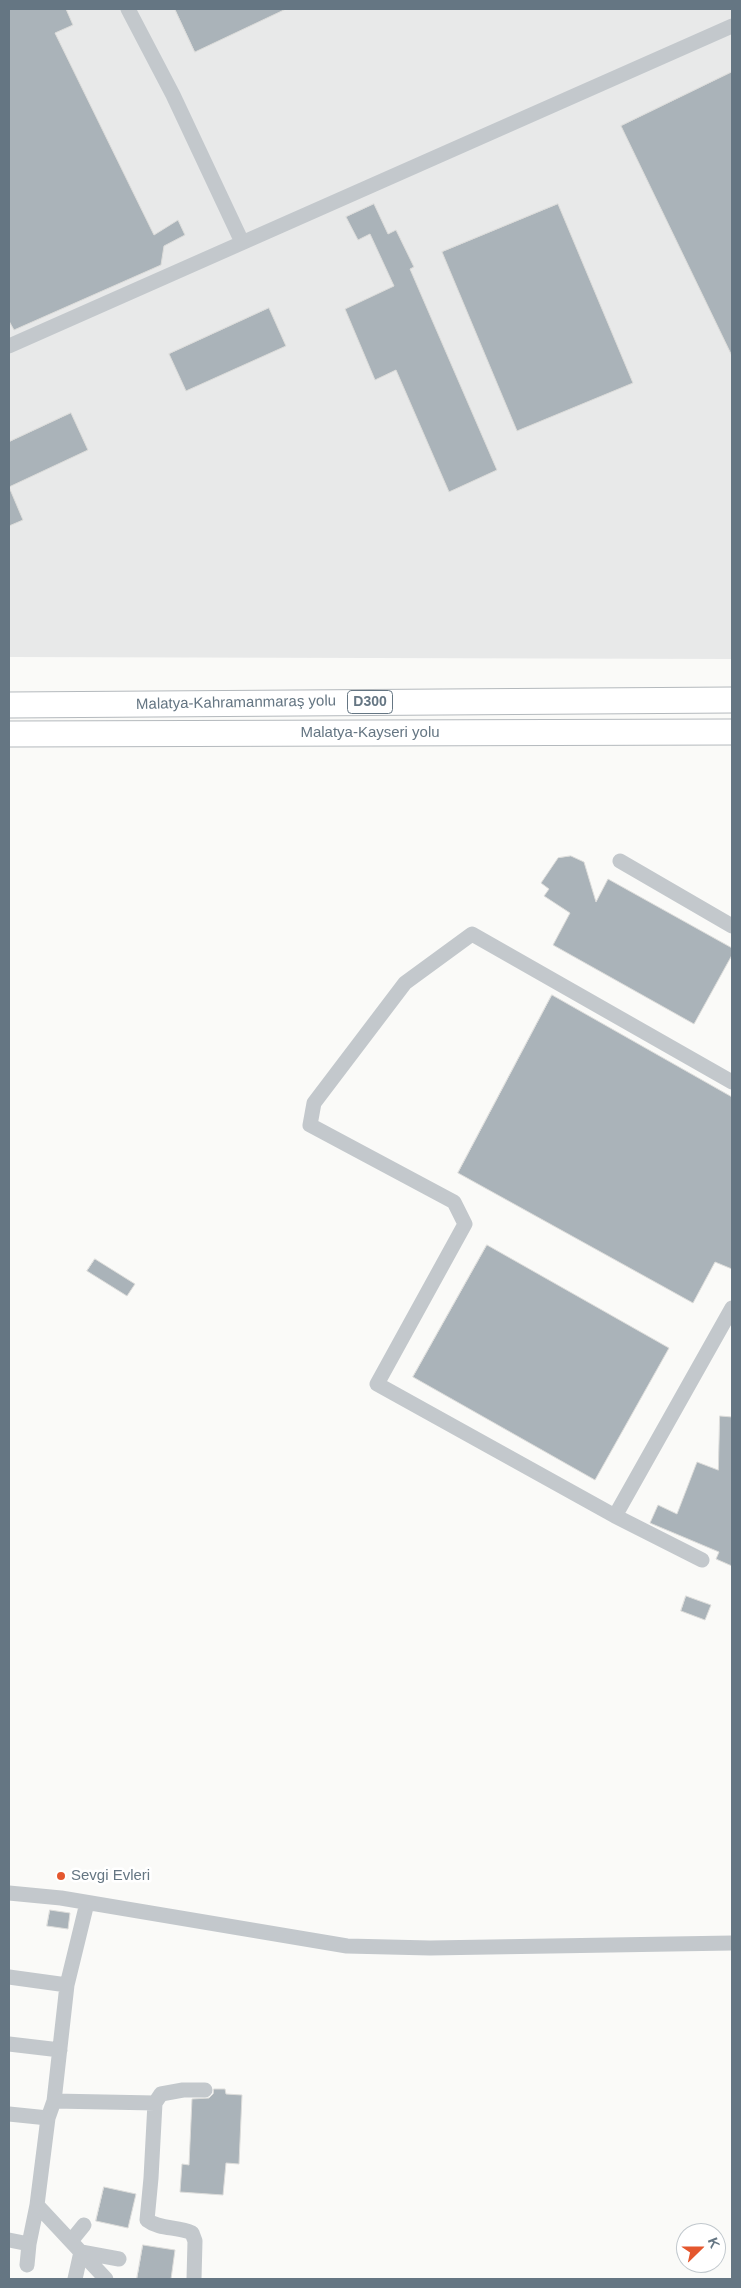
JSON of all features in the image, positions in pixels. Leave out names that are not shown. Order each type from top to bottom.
[{"type":"highway","name":"Malatya-Kahramanmaraş yolu","points":[[9,705],[732,700]]},
{"type":"highway","name":"Malatya-Kayseri yolu","points":[[9,734],[732,732]]},
{"type":"street","points":[[128,9],[173,95],[242,242]]},
{"type":"street","points":[[9,346],[732,26]]},
{"type":"street","points":[[620,861],[732,926]]},
{"type":"street","points":[[702,1560],[615,1516],[377,1384],[465,1224],[454,1202],[310,1126],[314,1103],[404,984],[472,934],[732,1082]]},
{"type":"street","points":[[615,1516],[732,1308]]},
{"type":"street","points":[[9,1892],[88,1902],[347,1946],[430,1948],[732,1943]]},
{"type":"street","points":[[27,2265],[28,2244],[36,2206],[48,2118],[54,2101],[67,1985],[88,1902]]},
{"type":"street","points":[[9,1977],[67,1985]]},
{"type":"street","points":[[9,2044],[60,2050]]},
{"type":"street","points":[[194,2279],[195,2241],[192,2233],[154,2225],[146,2220],[151,2178],[154,2103],[162,2094],[183,2090],[205,2090]]},
{"type":"street","points":[[54,2101],[154,2103]]},
{"type":"street","points":[[9,2114],[48,2118]]},
{"type":"street","points":[[36,2206],[106,2279]]},
{"type":"street","points":[[71,2241],[84,2225]]},
{"type":"street","points":[[9,2240],[28,2244]]},
{"type":"street","points":[[81,2252],[119,2258]]},
{"type":"street","points":[[75,2279],[81,2252]]},
{"type":"shaded area","points":[[9,9],[732,9],[732,659],[9,657]]},
{"type":"building","points":[[9,9],[66,9],[73,25],[55,33],[154,235],[178,220],[185,235],[164,246],[161,265],[14,330],[9,321]]},
{"type":"building","points":[[175,9],[286,9],[195,52]]},
{"type":"building","points":[[732,72],[732,356],[621,126]]},
{"type":"building","points":[[374,204],[388,234],[396,230],[414,267],[410,269],[497,470],[449,492],[396,370],[375,380],[345,309],[394,286],[370,234],[358,240],[346,217]]},
{"type":"building","points":[[558,204],[633,383],[517,431],[442,252]]},
{"type":"building","points":[[269,308],[286,346],[186,391],[169,354]]},
{"type":"building","points":[[71,413],[88,450],[9,487],[9,442]]},
{"type":"building","points":[[9,487],[23,520],[9,526]]},
{"type":"building","points":[[571,856],[584,862],[596,902],[608,879],[732,948],[732,955],[694,1024],[553,945],[570,913],[544,896],[549,889],[541,883],[558,858]]},
{"type":"building","points":[[552,995],[732,1097],[732,1269],[715,1262],[693,1303],[458,1173]]},
{"type":"building","points":[[487,1245],[669,1348],[595,1480],[413,1377]]},
{"type":"building","points":[[95,1259],[135,1284],[127,1296],[87,1271]]},
{"type":"building","points":[[720,1416],[732,1417],[732,1566],[716,1559],[719,1552],[650,1523],[658,1505],[677,1514],[697,1462],[718,1470]]},
{"type":"building","points":[[686,1596],[711,1605],[705,1620],[681,1611]]},
{"type":"building","points":[[50,1910],[70,1913],[68,1929],[47,1926]]},
{"type":"building","points":[[214,2089],[225,2089],[226,2094],[242,2095],[239,2164],[226,2163],[223,2195],[180,2192],[182,2164],[189,2165],[192,2099],[209,2098],[213,2094]]},
{"type":"building","points":[[104,2187],[136,2194],[128,2228],[96,2221]]},
{"type":"building","points":[[143,2245],[175,2250],[171,2279],[137,2279]]},
{"type":"place","name":"Sevgi Evleri","points":[[61,1876]]}]
